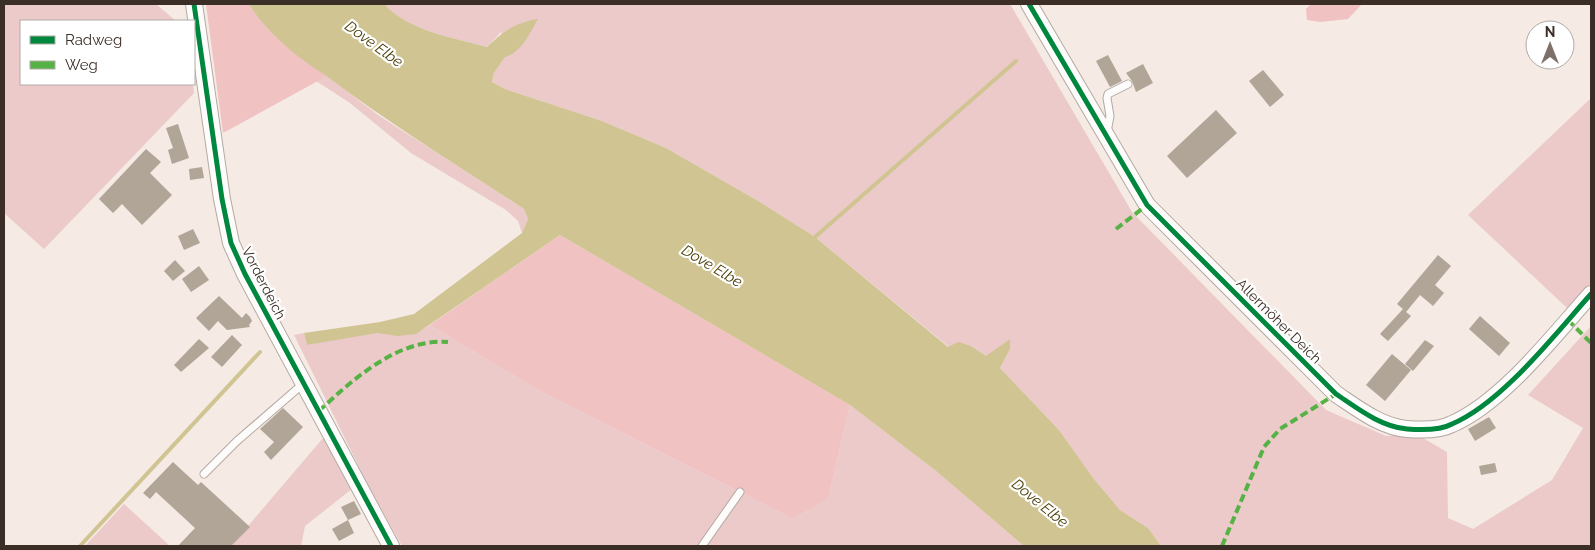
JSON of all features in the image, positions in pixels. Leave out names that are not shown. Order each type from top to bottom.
[{"type":"street","name":"Vorderdeich","points":[[194,4],[217,166],[231,243],[245,274],[391,546]]},
{"type":"street","name":"Allermöher Deich","points":[[1029,4],[1147,205],[1336,394],[1386,424],[1406,429],[1430,428],[1451,425],[1469,415],[1508,384],[1591,294]]},
{"type":"lane","points":[[1106,135],[1110,116],[1106,98],[1108,94],[1128,84]]},
{"type":"lane","points":[[204,474],[237,441],[304,383]]},
{"type":"lane","points":[[702,546],[740,492]]},
{"type":"shaded area","points":[[4,4],[156,4],[175,20],[20,20],[20,85],[193,85],[194,93],[44,249],[4,213]]},
{"type":"shaded area","points":[[206,4],[249,4],[274,35],[305,61],[327,76],[223,133]]},
{"type":"shaded area","points":[[384,4],[1010,4],[1132,212],[1326,410],[1386,436],[1416,434],[1447,452],[1448,518],[1473,529],[1552,480],[1583,428],[1528,395],[1591,326],[1591,546],[1161,546],[1148,528],[1120,510],[1094,479],[1059,430],[1000,368],[1010,349],[986,356],[971,346],[949,347],[815,237],[760,202],[666,148],[602,121],[505,89],[492,82],[494,73],[505,57],[501,32],[487,47],[419,27],[407,21]]},
{"type":"shaded area","points":[[1311,4],[1362,4],[1348,19],[1320,22],[1307,20],[1306,9]]},
{"type":"shaded area","points":[[327,76],[378,115],[524,209],[528,219],[522,233],[518,221],[506,210],[411,153],[350,103],[316,81]]},
{"type":"shaded area","points":[[1591,98],[1591,283],[1567,308],[1468,215]]},
{"type":"shaded area","points":[[560,235],[850,405],[828,499],[793,519],[538,390],[430,325]]},
{"type":"shaded area","points":[[430,325],[538,390],[793,519],[828,499],[850,405],[936,471],[1024,546],[402,546],[366,481],[294,335],[304,333],[307,345],[368,333],[404,335],[415,333]]},
{"type":"shaded area","points":[[329,431],[358,484],[305,526],[301,546],[231,546]]},
{"type":"shaded area","points":[[124,504],[170,546],[85,546]]},
{"type":"water","name":"Dove Elbe","points":[[249,4],[384,4],[407,21],[419,27],[487,47],[510,28],[538,19],[520,47],[511,55],[505,57],[494,73],[492,82],[505,89],[602,121],[666,148],[760,202],[815,237],[948,347],[958,342],[971,346],[986,356],[1010,339],[1010,349],[1000,368],[1059,430],[1094,479],[1120,510],[1148,528],[1161,546],[1024,546],[936,471],[850,405],[560,235],[416,334],[398,336],[377,333],[307,345],[304,333],[380,322],[414,314],[522,233],[528,219],[524,209],[401,129],[299,57],[283,44]]},
{"type":"building","points":[[1108,55],[1122,81],[1110,87],[1096,61]]},
{"type":"building","points":[[1143,64],[1153,83],[1136,92],[1132,81],[1126,73]]},
{"type":"building","points":[[1263,70],[1284,95],[1270,107],[1249,81]]},
{"type":"building","points":[[1216,110],[1237,133],[1187,178],[1167,156]]},
{"type":"building","points":[[178,124],[189,158],[172,164],[168,150],[173,148],[166,128]]},
{"type":"building","points":[[146,149],[161,162],[150,173],[172,195],[142,225],[122,204],[113,213],[99,199]]},
{"type":"building","points":[[202,167],[204,178],[190,180],[189,169]]},
{"type":"building","points":[[193,229],[200,243],[184,250],[178,236]]},
{"type":"building","points":[[1438,255],[1451,266],[1435,285],[1444,293],[1433,306],[1420,295],[1406,312],[1411,316],[1388,341],[1380,334],[1403,309],[1397,304]]},
{"type":"building","points":[[175,260],[185,271],[173,281],[164,271]]},
{"type":"building","points":[[199,266],[209,280],[191,292],[182,279]]},
{"type":"building","points":[[219,296],[242,318],[246,313],[250,317],[252,321],[249,325],[250,327],[227,330],[218,321],[209,331],[196,318]]},
{"type":"building","points":[[1480,316],[1510,343],[1499,356],[1469,329]]},
{"type":"building","points":[[232,335],[242,345],[222,367],[211,357]]},
{"type":"building","points":[[199,339],[209,348],[181,372],[174,365]]},
{"type":"building","points":[[1425,340],[1434,346],[1413,371],[1405,364]]},
{"type":"building","points":[[1392,354],[1411,370],[1385,401],[1366,385]]},
{"type":"building","points":[[283,408],[303,427],[271,460],[264,452],[274,442],[260,429]]},
{"type":"building","points":[[1489,417],[1496,428],[1475,441],[1468,429]]},
{"type":"building","points":[[173,462],[198,485],[201,482],[250,527],[231,546],[178,546],[195,528],[156,492],[150,499],[143,493]]},
{"type":"building","points":[[1495,463],[1497,472],[1481,475],[1479,466]]},
{"type":"building","points":[[354,501],[361,514],[348,520],[341,507]]},
{"type":"building","points":[[348,520],[354,533],[339,541],[332,529]]},
{"type":"waterway","points":[[815,237],[1016,61]]},
{"type":"waterway","points":[[80,546],[260,352]]},
{"type":"marked path","points":[[1116,229],[1147,205]]},
{"type":"marked path","points":[[1568,320],[1591,343]]},
{"type":"marked path","points":[[319,411],[347,386],[378,363],[412,347],[448,342]]},
{"type":"marked path","points":[[1222,546],[1264,447],[1280,429],[1336,394]]},
{"type":"cycle path","points":[[194,4],[222,199],[231,243],[245,274],[391,546]]},
{"type":"cycle path","points":[[1029,4],[1147,205],[1336,394],[1379,421],[1397,427],[1430,429],[1447,426],[1471,414],[1490,400],[1527,366],[1591,294]]}]
